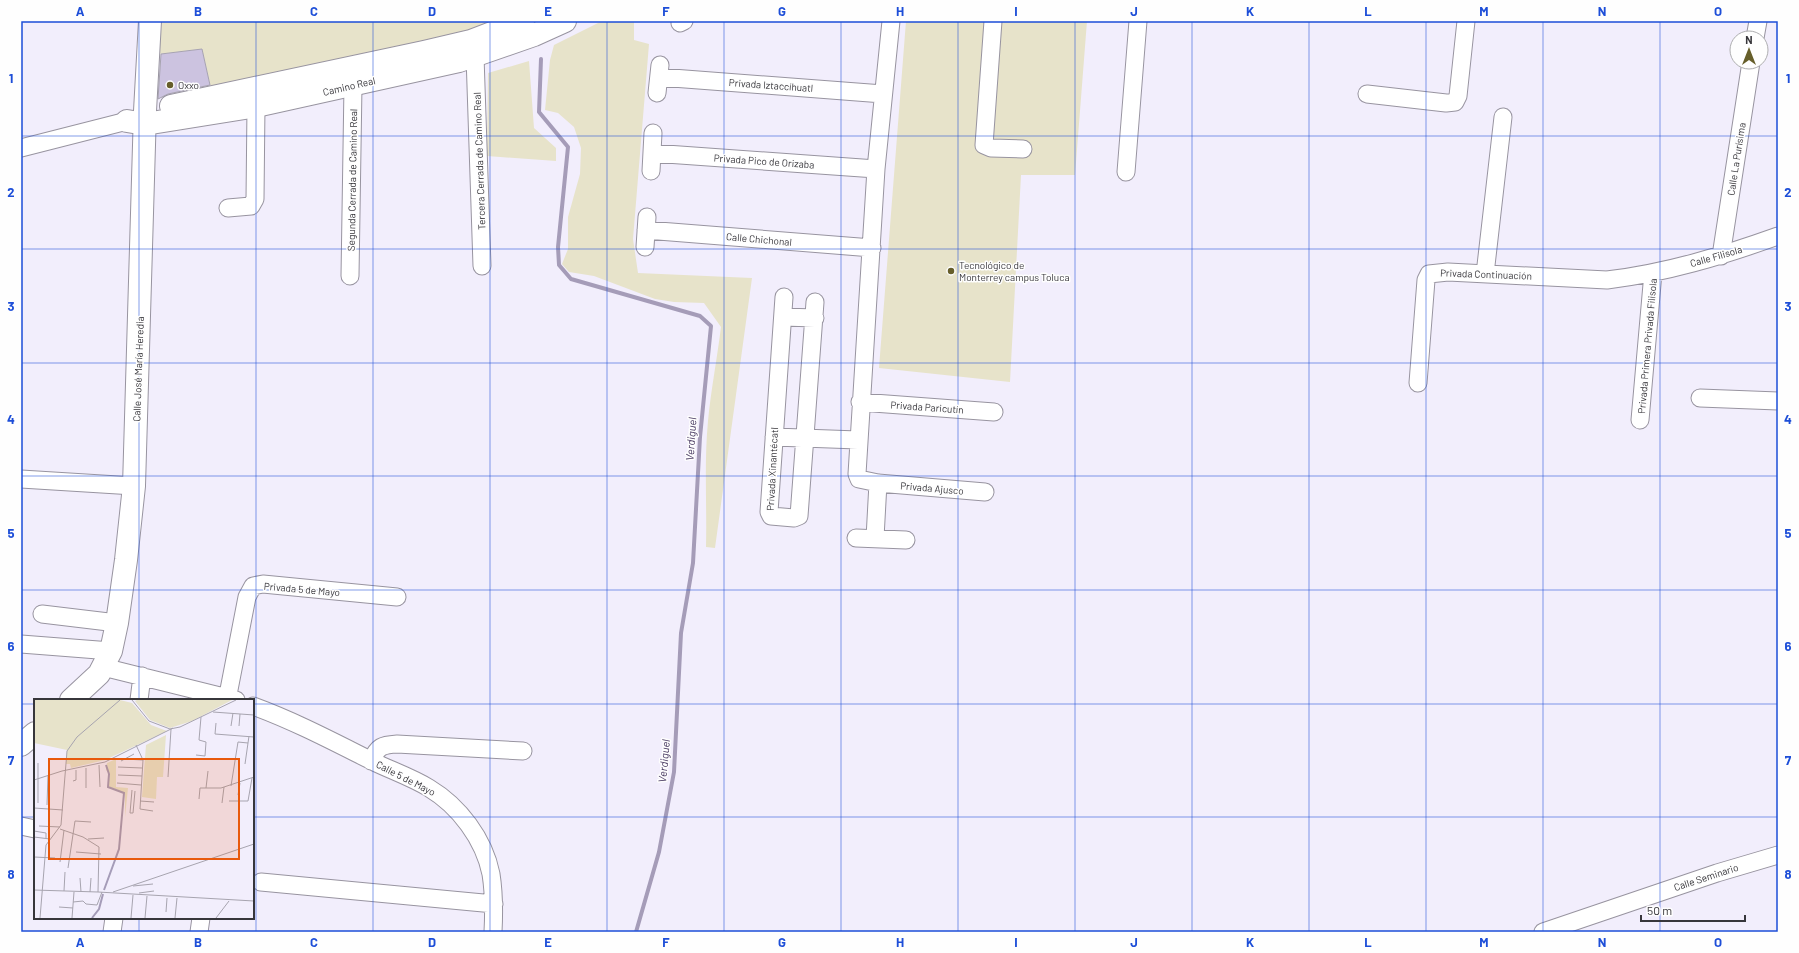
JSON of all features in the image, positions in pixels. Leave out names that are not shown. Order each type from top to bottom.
[{"type":"main road","name":"Calle José María Heredia","points":[[72,699],[91,682],[107,659],[117,624],[126,560],[134,486],[139,119],[150,21]]},
{"type":"main road","name":"Camino Real","points":[[139,119],[256,106],[353,85],[426,60],[471,40],[523,21]]},
{"type":"main road","name":"Camino Real","points":[[139,119],[426,60],[475,56],[534,35],[565,21]]},
{"type":"main road","points":[[21,745],[34,733]]},
{"type":"street","name":"Privada Ajusco","points":[[891,21],[882,94],[876,169],[872,248],[860,402],[857,467],[859,479],[878,483],[985,492]]},
{"type":"street","points":[[993,21],[984,145],[991,148],[1023,149]]},
{"type":"street","points":[[1126,172],[1138,21]]},
{"type":"street","points":[[1367,94],[1446,103],[1455,102],[1458,96],[1466,21]]},
{"type":"street","name":"Tercera Cerrada de Camino Real","points":[[475,56],[482,266]]},
{"type":"street","name":"Calle La Purísima","points":[[1721,256],[1750,70]]},
{"type":"street","name":"Privada Iztaccíhuatl","points":[[659,78],[882,94]]},
{"type":"street","name":"Segunda Cerrada de Camino Real","points":[[350,276],[353,85]]},
{"type":"street","points":[[228,208],[251,206],[255,199],[256,106]]},
{"type":"street","points":[[1485,274],[1503,117]]},
{"type":"street","name":"Camino Real","points":[[21,148],[139,119]]},
{"type":"street","points":[[652,171],[653,133]]},
{"type":"street","name":"Privada Pico de Orizaba","points":[[652,153],[876,169]]},
{"type":"street","name":"Calle Chichonal","points":[[645,247],[647,224],[872,248]]},
{"type":"street","name":"Calle Filisola","points":[[1653,273],[1721,256],[1778,236]]},
{"type":"street","name":"Privada Continuación","points":[[1418,383],[1426,280],[1429,274],[1434,272],[1448,272],[1607,280],[1653,273]]},
{"type":"street","name":"Privada Primera Privada Filisola","points":[[1640,420],[1653,273]]},
{"type":"street","name":"Privada Xinantécatl","points":[[783,317],[815,310],[799,516],[794,518],[771,516],[769,512],[784,297]]},
{"type":"street","points":[[1700,398],[1778,401]]},
{"type":"street","name":"Privada Paricutín","points":[[860,402],[994,412]]},
{"type":"street","points":[[774,437],[858,440]]},
{"type":"street","points":[[21,479],[134,486]]},
{"type":"street","points":[[875,538],[878,483]]},
{"type":"street","points":[[856,538],[906,540]]},
{"type":"street","name":"Privada 5 de Mayo","points":[[230,699],[247,597],[253,586],[263,584],[397,598]]},
{"type":"street","points":[[42,614],[117,624]]},
{"type":"street","points":[[21,644],[107,659],[142,676],[230,699]]},
{"type":"street","points":[[139,699],[142,676]]},
{"type":"street","name":"Calle 5 de Mayo","points":[[254,706],[327,738],[428,787],[446,799],[464,819],[477,837],[486,856],[491,874],[494,904],[493,932]]},
{"type":"street","points":[[372,760],[376,751],[384,745],[397,744],[523,751]]},
{"type":"street","points":[[21,826],[34,829]]},
{"type":"street","name":"Calle Seminario","points":[[1543,932],[1717,873],[1778,855]]},
{"type":"street","points":[[261,882],[494,904]]},
{"type":"street","points":[[112,932],[114,919]]},
{"type":"street","points":[[199,932],[201,919]]},
{"type":"shaded area","points":[[162,21],[501,21],[451,38],[211,88],[202,49],[159,54]]},
{"type":"shaded area","points":[[602,21],[634,21],[634,40],[649,44],[633,239],[638,273],[752,278],[715,548],[706,547],[706,452],[709,409],[721,327],[704,303],[674,302],[655,299],[594,276],[569,272],[562,264],[568,249],[568,217],[580,174],[581,148],[574,127],[558,113],[545,110],[550,60],[554,45]]},
{"type":"shaded area","name":"Tecnológico de Monterrey campus Toluca","points":[[906,21],[1087,21],[1075,175],[1021,175],[1010,382],[879,368]]},
{"type":"shaded area","points":[[529,61],[534,128],[556,148],[556,161],[487,156],[488,73]]},
{"type":"building","points":[[202,49],[210,85],[168,94],[158,99],[161,54]]},
{"type":"waterway","name":"Verdiguel","points":[[541,59],[539,112],[568,147],[558,247],[559,265],[571,279],[700,316],[711,326],[700,437],[693,563],[681,633],[674,772],[659,852],[636,932]]},
{"type":"place","name":"Oxxo","points":[[170,85]]},
{"type":"place","name":"Tecnológico de Monterrey campus Toluca","points":[[951,271]]}]
